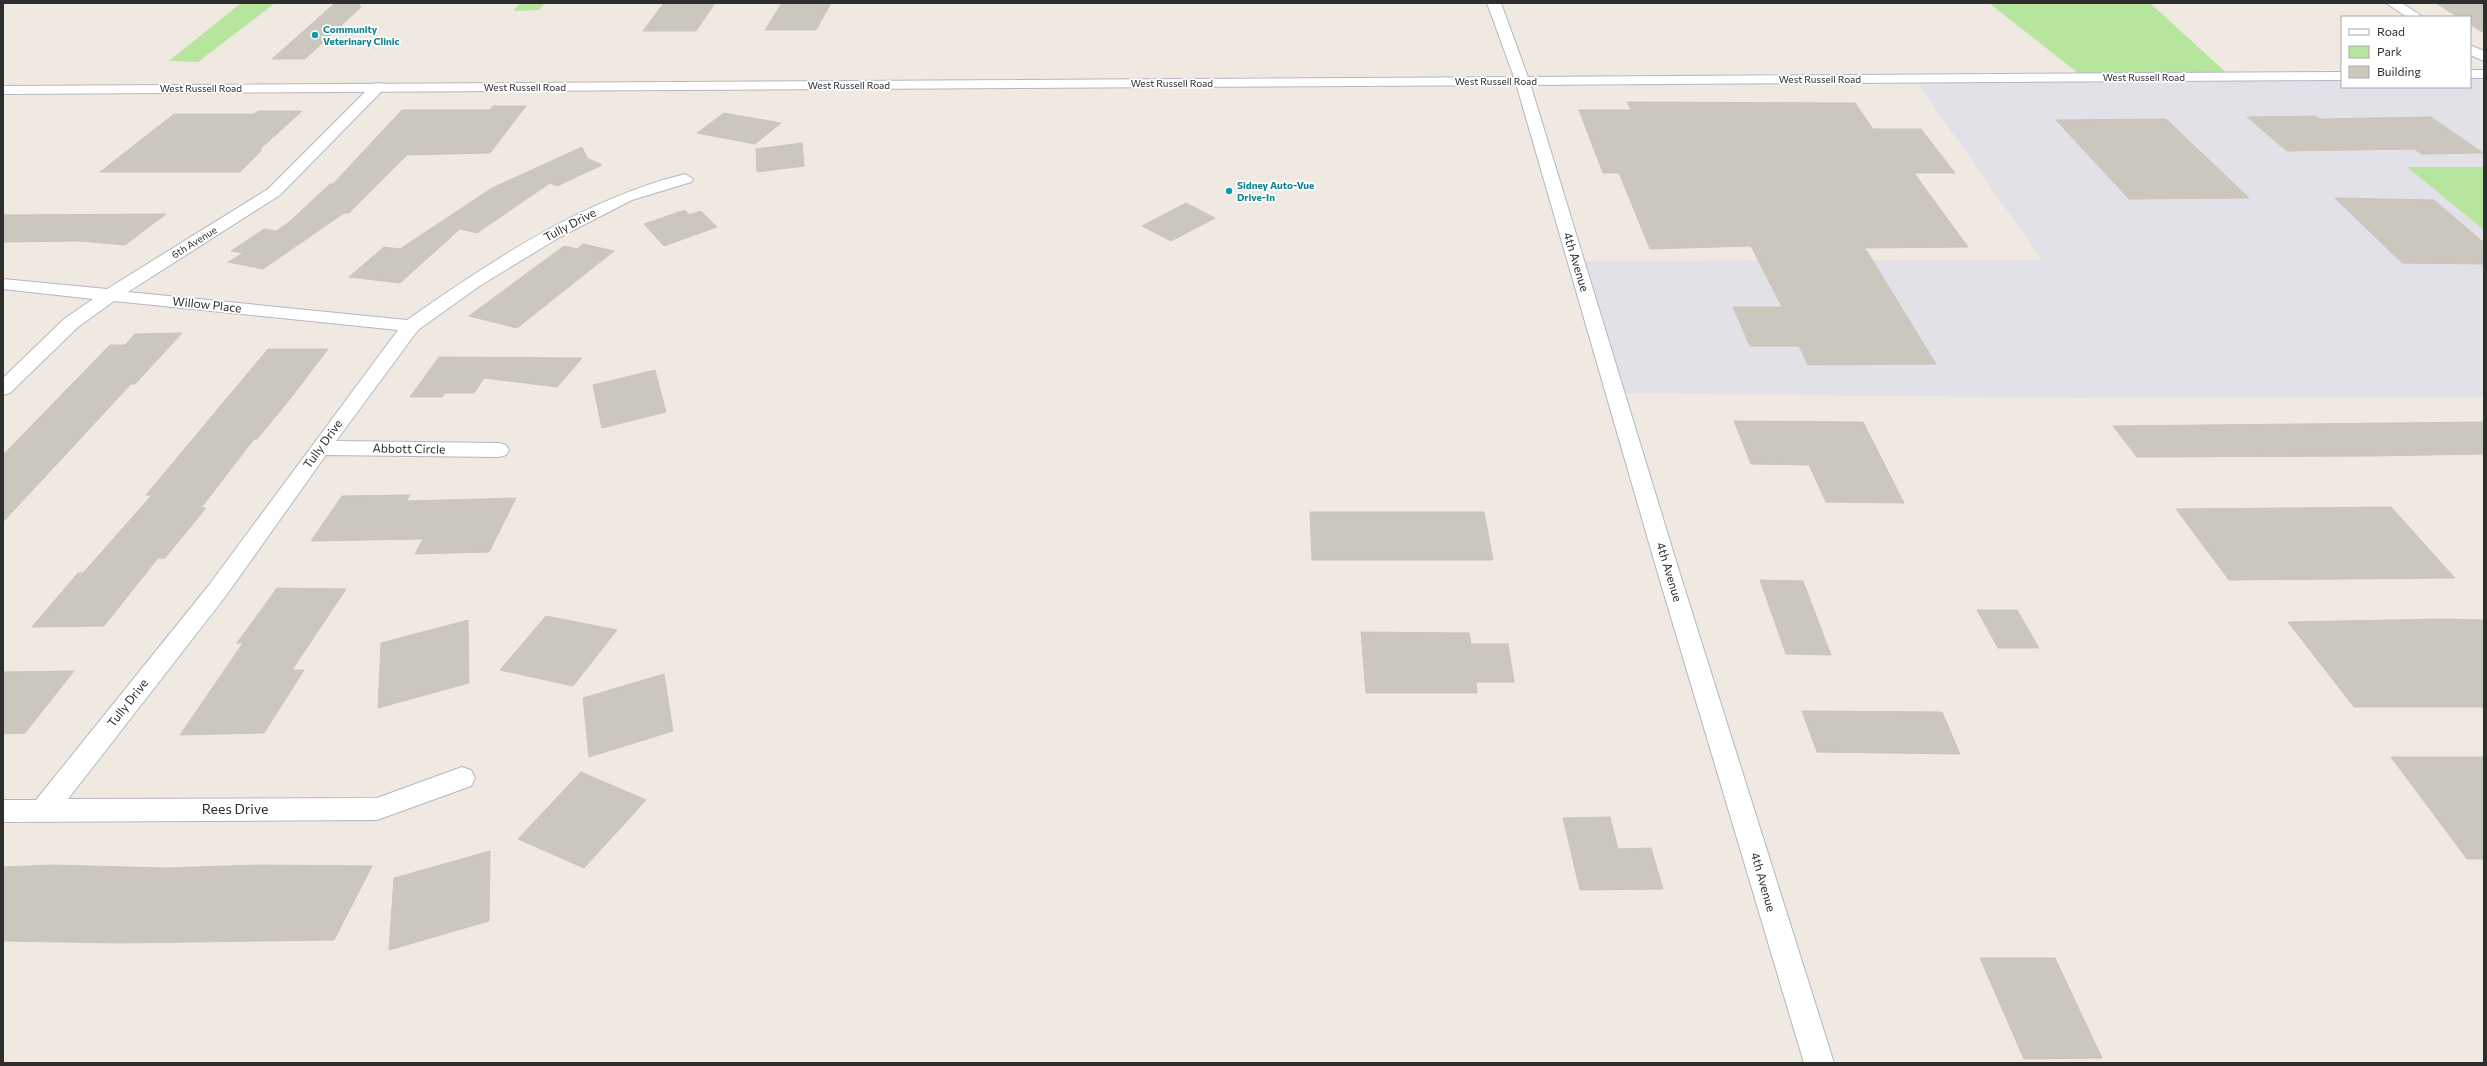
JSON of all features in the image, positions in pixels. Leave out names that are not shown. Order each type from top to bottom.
[{"type":"street","name":"4th Avenue","points":[[1494,3],[1522,80],[1669,574],[1819,1063]]},
{"type":"street","points":[[2393,3],[2414,16]]},
{"type":"street","points":[[2471,50],[2484,57]]},
{"type":"street","points":[[2471,74],[2484,74]]},
{"type":"street","name":"West Russell Road","points":[[3,90],[2341,76]]},
{"type":"street","name":"6th Avenue","points":[[3,389],[71,324],[110,296],[274,192],[378,88]]},
{"type":"street","name":"Tully Drive","points":[[43,811],[217,591],[320,448],[411,326],[475,280],[554,233],[626,197],[685,179]]},
{"type":"street","name":"Willow Place","points":[[3,284],[411,326]]},
{"type":"street","name":"Abbott Circle","points":[[320,448],[499,450]]},
{"type":"street","name":"Rees Drive","points":[[3,811],[377,809],[462,778]]},
{"type":"shaded area","points":[[2471,74],[2484,74],[2484,167],[2408,168],[2484,230],[2484,397],[2074,398],[1616,393],[1576,261],[2042,260],[1914,78],[2341,76],[2341,88],[2471,88]]},
{"type":"green space","points":[[241,3],[275,3],[198,62],[169,61]]},
{"type":"green space","points":[[520,3],[545,3],[539,10],[513,11]]},
{"type":"green space","points":[[1989,3],[2150,3],[2230,76],[2083,77]]},
{"type":"green space","points":[[2407,167],[2484,167],[2484,230]]},
{"type":"building","name":"Community Veterinary Clinic","points":[[335,3],[358,3],[361,7],[305,59],[272,59]]},
{"type":"building","points":[[664,3],[715,3],[696,31],[643,31]]},
{"type":"building","points":[[782,3],[831,3],[816,30],[765,30]]},
{"type":"building","points":[[2436,3],[2484,3],[2484,33],[2471,25],[2471,16],[2456,16]]},
{"type":"building","points":[[1627,102],[1855,103],[1873,129],[1921,129],[1955,173],[1914,173],[1968,247],[1865,248],[1936,364],[1808,365],[1799,346],[1750,346],[1733,307],[1782,307],[1751,246],[1650,249],[1619,173],[1603,173],[1579,110],[1631,110]]},
{"type":"building","points":[[493,106],[526,106],[490,153],[407,155],[349,213],[344,213],[263,269],[228,262],[243,253],[231,251],[264,229],[276,231],[288,223],[330,184],[333,184],[402,110],[490,110]]},
{"type":"building","points":[[258,111],[302,111],[259,150],[262,150],[240,172],[100,172],[174,114],[254,114]]},
{"type":"building","points":[[724,113],[781,123],[755,144],[697,133]]},
{"type":"building","points":[[2315,116],[2320,119],[2431,117],[2483,153],[2422,154],[2414,149],[2287,151],[2247,117]]},
{"type":"building","points":[[2166,119],[2249,198],[2129,199],[2056,120]]},
{"type":"building","points":[[802,143],[804,166],[757,172],[756,149]]},
{"type":"building","points":[[582,147],[587,158],[602,165],[557,186],[550,183],[477,233],[460,229],[400,283],[349,277],[384,247],[400,249],[492,188]]},
{"type":"building","points":[[2335,198],[2434,200],[2484,243],[2484,264],[2402,263]]},
{"type":"building","points":[[1186,203],[1215,218],[1171,241],[1142,226]]},
{"type":"building","points":[[685,210],[689,215],[701,211],[717,227],[664,246],[644,224]]},
{"type":"building","points":[[166,214],[125,245],[79,241],[3,242],[3,215]]},
{"type":"building","points":[[583,244],[614,251],[517,328],[469,316],[564,246],[577,249]]},
{"type":"building","points":[[182,333],[135,384],[131,384],[3,522],[3,455],[110,345],[125,345],[135,334]]},
{"type":"building","points":[[268,349],[328,349],[290,399],[257,439],[254,439],[201,508],[206,508],[165,558],[158,558],[104,626],[32,627],[78,573],[83,573],[152,495],[146,495]]},
{"type":"building","points":[[439,357],[582,358],[557,387],[484,378],[474,393],[445,393],[442,397],[410,397]]},
{"type":"building","points":[[655,370],[666,412],[602,428],[593,385]]},
{"type":"building","points":[[1734,421],[1863,422],[1904,503],[1826,502],[1809,465],[1751,464]]},
{"type":"building","points":[[2484,422],[2484,454],[2373,456],[2137,457],[2113,426]]},
{"type":"building","points":[[410,495],[406,501],[516,498],[489,552],[415,554],[423,539],[311,541],[342,496]]},
{"type":"building","points":[[2391,507],[2455,578],[2229,580],[2176,509]]},
{"type":"building","points":[[1310,512],[1484,512],[1493,560],[1312,560]]},
{"type":"building","points":[[1760,580],[1803,581],[1831,655],[1786,654]]},
{"type":"building","points":[[277,588],[346,589],[292,670],[304,670],[264,733],[180,735],[243,643],[237,643]]},
{"type":"building","points":[[1977,610],[2017,610],[2039,648],[1998,648]]},
{"type":"building","points":[[546,616],[617,630],[573,686],[500,670]]},
{"type":"building","points":[[2442,619],[2484,620],[2484,707],[2354,707],[2288,622]]},
{"type":"building","points":[[468,620],[469,683],[378,708],[381,643]]},
{"type":"building","points":[[1361,632],[1469,633],[1471,644],[1508,644],[1514,682],[1476,682],[1477,693],[1366,693]]},
{"type":"building","points":[[74,671],[25,733],[3,734],[3,672]]},
{"type":"building","points":[[664,674],[673,731],[589,757],[583,698]]},
{"type":"building","points":[[1802,711],[1942,712],[1960,754],[1817,752]]},
{"type":"building","points":[[2391,757],[2484,757],[2484,859],[2467,859]]},
{"type":"building","points":[[581,772],[646,800],[584,868],[518,839]]},
{"type":"building","points":[[1610,817],[1618,849],[1651,848],[1663,889],[1580,890],[1563,818]]},
{"type":"building","points":[[490,851],[489,921],[389,950],[394,878]]},
{"type":"building","points":[[53,865],[166,868],[259,865],[372,866],[334,940],[122,943],[3,941],[3,867]]},
{"type":"building","points":[[1980,958],[2055,958],[2102,1058],[2024,1059]]},
{"type":"place","name":"Community Veterinary Clinic","points":[[315,35]]},
{"type":"place","name":"Sidney Auto-Vue Drive-In","points":[[1229,191]]}]
